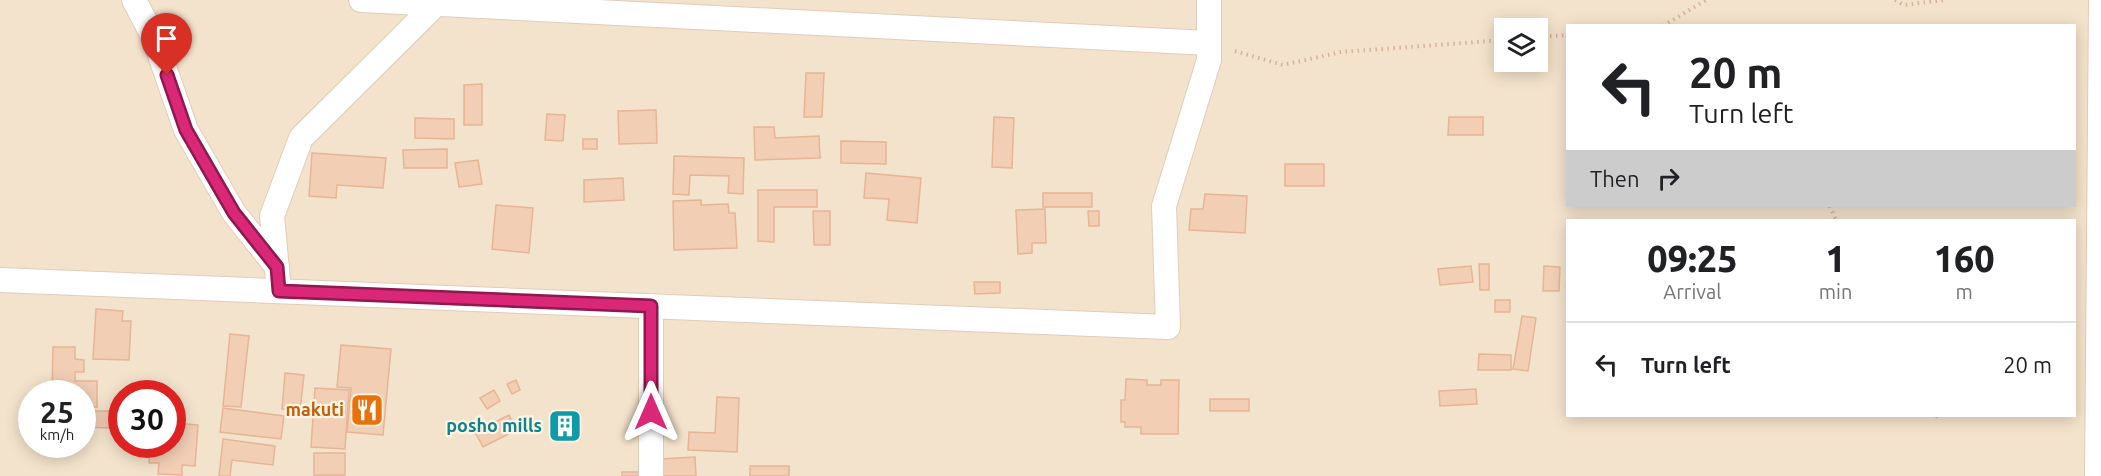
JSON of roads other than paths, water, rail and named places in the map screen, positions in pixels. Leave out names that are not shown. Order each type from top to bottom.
[{"type":"street","points":[[134,0],[154,39],[186,130],[234,213],[277,267]]},
{"type":"street","points":[[361,0],[436,4],[729,9],[1209,43]]},
{"type":"street","points":[[0,280],[1168,327],[1164,206],[1209,60],[1209,0]]},
{"type":"street","points":[[2097,476],[2101,0]]},
{"type":"street","points":[[279,291],[272,216],[302,138],[436,4]]},
{"type":"street","points":[[651,306],[651,476]]},
{"type":"place","name":"makuti","points":[[367,410]]},
{"type":"place","name":"posho mills","points":[[565,426]]}]
